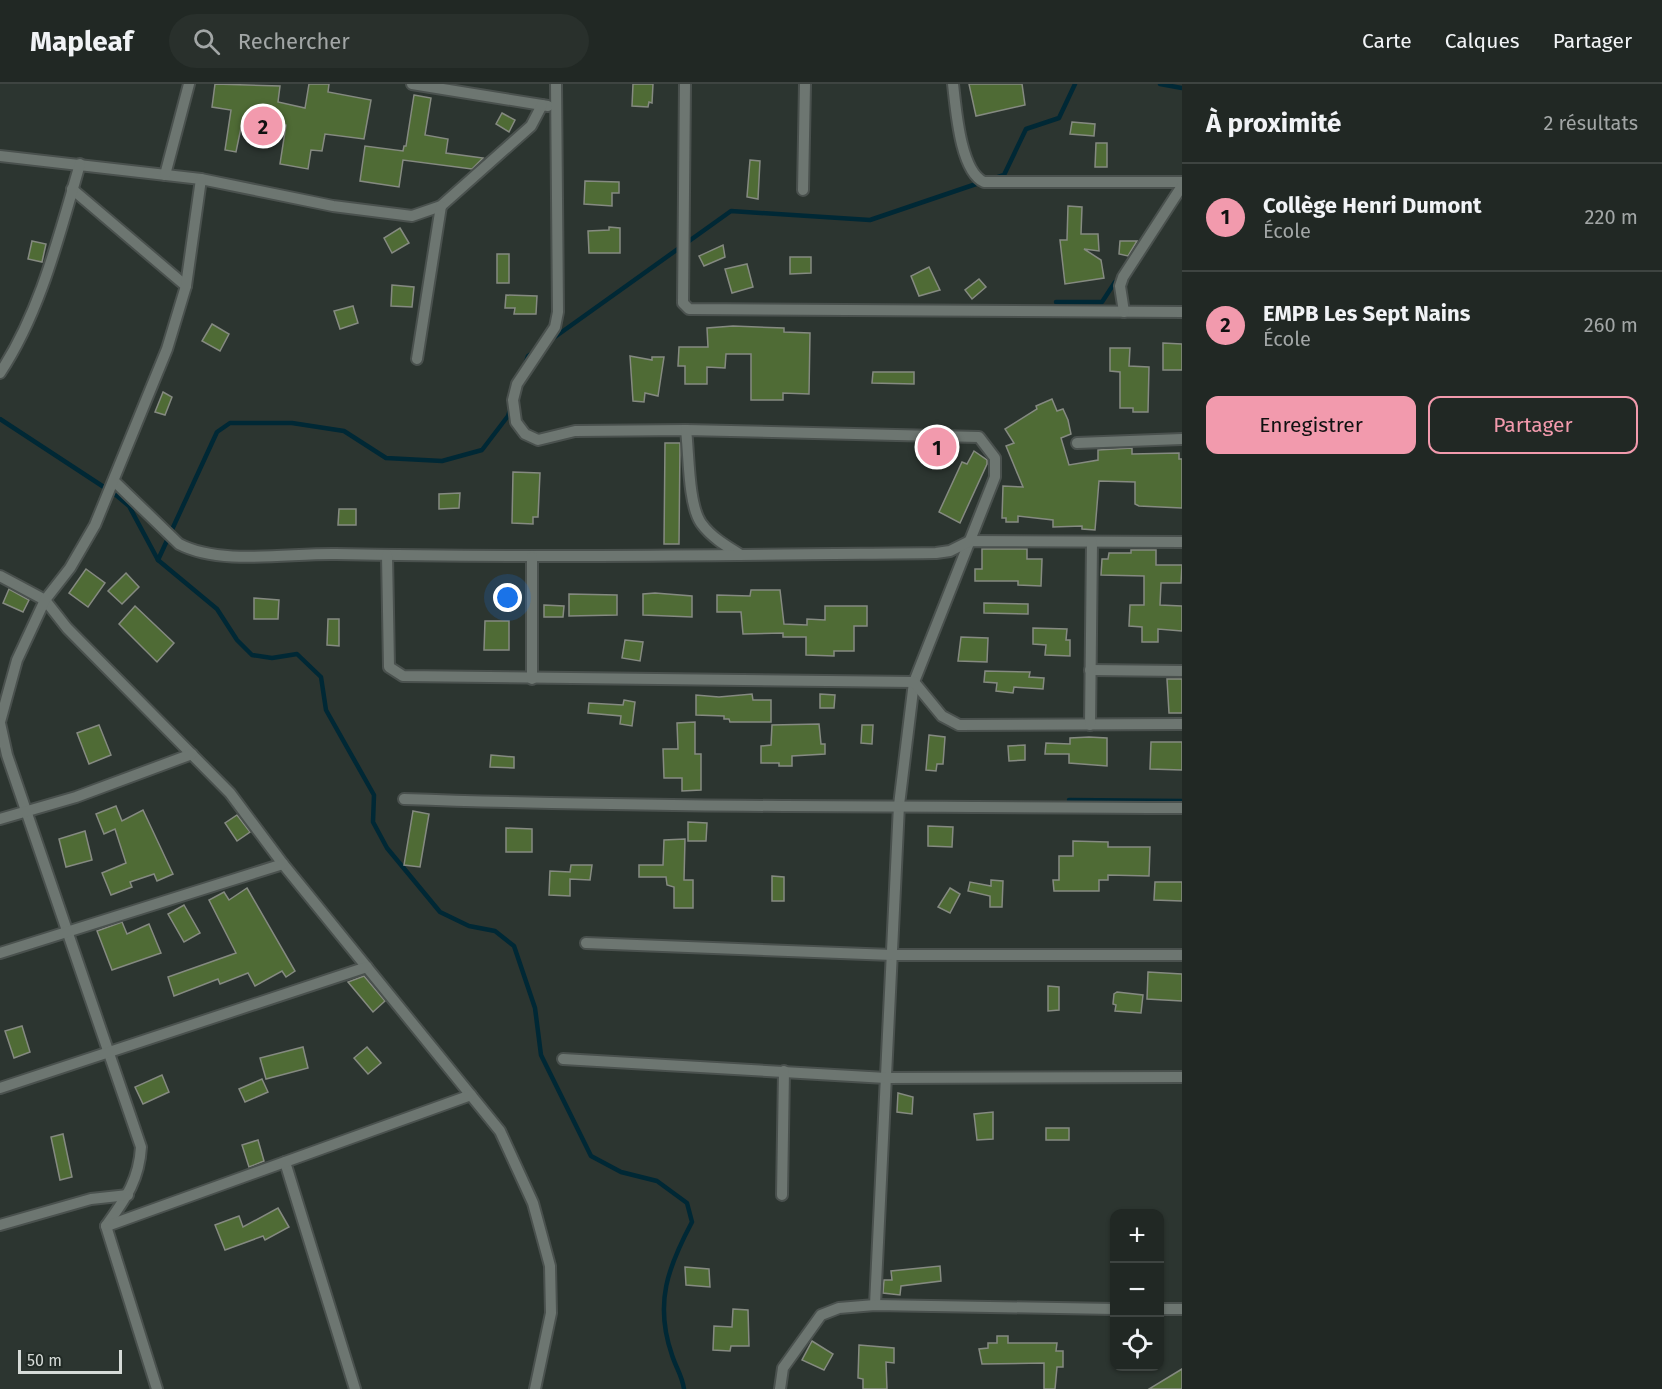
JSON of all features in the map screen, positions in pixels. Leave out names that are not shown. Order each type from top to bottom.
[{"type":"street","points":[[165,175],[189,84]]},
{"type":"street","points":[[412,84],[555,106]]},
{"type":"street","points":[[556,84],[557,321],[517,384],[513,400],[516,422],[525,434],[538,440],[575,431],[686,430],[979,437],[995,458],[997,466],[970,541],[914,682],[899,806],[875,1305]]},
{"type":"street","points":[[685,84],[685,307],[1182,312]]},
{"type":"street","points":[[803,190],[805,84]]},
{"type":"street","points":[[953,84],[966,160],[971,172],[984,182],[1182,184]]},
{"type":"street","points":[[0,156],[201,180],[333,206],[412,216],[441,206],[531,126],[542,105]]},
{"type":"street","points":[[0,373],[13,352],[47,273],[80,164]]},
{"type":"street","points":[[106,1226],[128,1195],[140,1170],[141,1147],[7,755],[0,722],[17,660],[45,600],[70,568],[95,525],[167,349],[186,286],[201,180]]},
{"type":"street","points":[[1124,312],[1120,286],[1123,277],[1182,184]]},
{"type":"street","points":[[72,189],[186,286]]},
{"type":"street","points":[[417,359],[441,206]]},
{"type":"street","points":[[686,430],[695,507],[700,521],[715,538],[741,555]]},
{"type":"street","points":[[1077,443],[1182,439]]},
{"type":"street","points":[[114,481],[179,544],[190,550],[234,556],[301,553],[532,557],[936,554],[950,552],[970,541],[1182,542]]},
{"type":"street","points":[[1090,725],[1092,542]]},
{"type":"street","points":[[387,555],[389,667],[395,674],[403,676],[914,682]]},
{"type":"street","points":[[532,557],[532,679]]},
{"type":"street","points":[[0,576],[45,600],[67,628],[230,793],[283,864],[500,1131],[533,1203],[550,1266],[551,1313],[535,1389]]},
{"type":"street","points":[[1090,670],[1182,671]]},
{"type":"street","points":[[914,682],[942,716],[959,726],[1182,724]]},
{"type":"street","points":[[0,819],[76,797],[192,754]]},
{"type":"street","points":[[404,799],[712,807],[1182,808]]},
{"type":"street","points":[[0,953],[67,930],[283,864]]},
{"type":"street","points":[[586,943],[892,955],[1182,955]]},
{"type":"street","points":[[0,1088],[109,1054],[367,967]]},
{"type":"street","points":[[563,1059],[886,1078],[1182,1077]]},
{"type":"street","points":[[782,1195],[784,1071]]},
{"type":"street","points":[[106,1226],[471,1095]]},
{"type":"street","points":[[285,1162],[355,1389]]},
{"type":"street","points":[[0,1225],[92,1199],[128,1195]]},
{"type":"street","points":[[106,1226],[157,1389]]},
{"type":"street","points":[[784,1388],[783,1368],[821,1315],[839,1308],[875,1305],[1110,1309]]},
{"type":"street","points":[[1164,1309],[1182,1309]]},
{"type":"building","points":[[215,84],[280,86],[278,102],[305,108],[309,84],[329,84],[328,92],[371,100],[364,139],[325,134],[322,151],[311,150],[308,169],[280,164],[286,125],[243,118],[236,152],[225,150],[231,110],[212,107]]},
{"type":"building","points":[[633,84],[653,84],[652,103],[649,102],[648,107],[632,106]]},
{"type":"building","points":[[969,84],[1022,84],[1025,105],[976,116]]},
{"type":"building","points":[[414,95],[431,98],[425,135],[448,139],[446,153],[483,158],[472,169],[403,160],[399,187],[360,181],[365,146],[403,151],[406,146]]},
{"type":"building","points":[[502,113],[515,120],[509,132],[496,124]]},
{"type":"building","points":[[1072,122],[1095,124],[1094,136],[1070,134]]},
{"type":"building","points":[[1096,143],[1107,143],[1107,167],[1095,167]]},
{"type":"building","points":[[750,160],[760,161],[758,199],[747,197]]},
{"type":"building","points":[[585,181],[619,182],[619,193],[612,193],[612,206],[584,204]]},
{"type":"building","points":[[1068,206],[1082,207],[1081,234],[1098,234],[1099,251],[1084,249],[1101,260],[1104,278],[1065,284],[1060,240],[1067,240]]},
{"type":"building","points":[[609,227],[620,228],[620,253],[589,253],[588,231],[609,230]]},
{"type":"building","points":[[400,228],[409,243],[392,253],[384,238]]},
{"type":"building","points":[[32,241],[46,244],[42,262],[28,259]]},
{"type":"building","points":[[1120,241],[1137,241],[1128,256],[1119,254]]},
{"type":"building","points":[[723,245],[725,257],[704,266],[699,256]]},
{"type":"building","points":[[497,254],[509,254],[509,283],[497,283]]},
{"type":"building","points":[[790,257],[811,257],[811,273],[790,274]]},
{"type":"building","points":[[747,264],[753,287],[732,293],[725,269]]},
{"type":"building","points":[[929,267],[940,290],[919,296],[911,276]]},
{"type":"building","points":[[979,279],[986,287],[972,299],[965,290]]},
{"type":"building","points":[[392,285],[414,287],[412,307],[391,306]]},
{"type":"building","points":[[506,295],[537,296],[536,314],[514,314],[515,308],[505,308]]},
{"type":"building","points":[[353,306],[358,323],[340,329],[334,311]]},
{"type":"building","points":[[212,324],[229,334],[220,351],[202,341]]},
{"type":"building","points":[[733,326],[784,328],[784,332],[810,333],[809,394],[783,393],[783,400],[751,400],[751,354],[726,354],[725,368],[707,367],[707,384],[685,384],[685,366],[678,366],[679,347],[708,347],[707,328]]},
{"type":"building","points":[[1163,343],[1182,344],[1182,370],[1163,370]]},
{"type":"building","points":[[1110,348],[1130,348],[1129,366],[1149,367],[1148,412],[1133,412],[1133,408],[1120,408],[1120,372],[1110,371]]},
{"type":"building","points":[[630,356],[652,360],[652,357],[664,357],[658,396],[645,393],[644,402],[633,401]]},
{"type":"building","points":[[873,372],[914,372],[914,384],[872,383]]},
{"type":"building","points":[[163,392],[172,397],[165,415],[155,412]]},
{"type":"building","points":[[1052,399],[1057,411],[1063,409],[1068,420],[1071,434],[1061,438],[1069,465],[1098,460],[1098,450],[1132,448],[1132,454],[1179,453],[1179,459],[1182,459],[1182,508],[1139,506],[1135,504],[1135,482],[1099,481],[1095,530],[1082,529],[1082,526],[1053,527],[1053,520],[1018,516],[1018,522],[1006,522],[1006,518],[1002,518],[1003,486],[1023,487],[1006,446],[1014,443],[1005,429],[1037,409],[1036,406]]},
{"type":"building","points":[[665,443],[680,443],[679,544],[664,544]]},
{"type":"building","points":[[974,451],[987,460],[987,464],[960,523],[939,512],[962,462],[967,464]]},
{"type":"building","points":[[513,472],[540,473],[538,517],[533,517],[533,524],[512,523]]},
{"type":"building","points":[[460,493],[459,508],[439,509],[439,494]]},
{"type":"building","points":[[339,509],[356,509],[356,525],[338,525]]},
{"type":"building","points":[[982,549],[1027,549],[1027,559],[1042,559],[1041,586],[1018,585],[1018,581],[975,581],[975,569],[982,569]]},
{"type":"building","points":[[1131,550],[1156,550],[1156,565],[1182,565],[1181,583],[1161,583],[1160,605],[1182,606],[1182,631],[1158,629],[1158,642],[1142,642],[1142,627],[1129,626],[1130,605],[1144,605],[1144,576],[1101,575],[1102,559],[1108,559],[1109,553],[1131,553]]},
{"type":"building","points":[[86,569],[105,583],[88,607],[69,593]]},
{"type":"building","points":[[126,573],[139,587],[122,604],[108,591]]},
{"type":"building","points":[[9,589],[29,600],[23,612],[3,603]]},
{"type":"building","points":[[751,590],[780,590],[784,624],[807,625],[807,619],[825,620],[825,606],[867,606],[867,626],[854,626],[854,651],[834,651],[834,656],[806,655],[806,637],[783,637],[783,633],[743,634],[741,612],[717,612],[717,595],[750,596]]},
{"type":"building","points":[[569,594],[617,595],[617,615],[569,616]]},
{"type":"building","points":[[643,594],[692,596],[692,617],[643,615]]},
{"type":"building","points":[[254,598],[279,600],[278,619],[254,619]]},
{"type":"building","points":[[984,603],[1028,604],[1028,614],[984,613]]},
{"type":"building","points":[[544,605],[564,606],[563,617],[544,617]]},
{"type":"building","points":[[135,606],[174,643],[157,662],[119,624]]},
{"type":"building","points":[[328,619],[339,619],[339,646],[327,645]]},
{"type":"building","points":[[485,621],[509,621],[509,650],[484,650]]},
{"type":"building","points":[[1033,628],[1067,629],[1066,640],[1070,640],[1070,656],[1045,655],[1046,645],[1033,644]]},
{"type":"building","points":[[961,637],[988,638],[987,662],[958,661]]},
{"type":"building","points":[[625,640],[643,642],[640,661],[622,658]]},
{"type":"building","points":[[985,671],[1030,672],[1029,677],[1044,678],[1043,689],[1014,687],[1013,693],[996,691],[997,683],[984,682]]},
{"type":"building","points":[[1167,679],[1182,679],[1182,713],[1169,713]]},
{"type":"building","points":[[752,694],[753,700],[771,700],[771,722],[730,722],[729,719],[724,719],[724,716],[696,715],[696,695],[719,697]]},
{"type":"building","points":[[820,694],[835,695],[834,708],[820,708]]},
{"type":"building","points":[[624,700],[635,702],[632,726],[620,724],[621,716],[588,713],[589,703],[623,705]]},
{"type":"building","points":[[695,722],[695,754],[701,754],[701,790],[682,791],[682,778],[664,778],[663,749],[678,749],[677,723]]},
{"type":"building","points":[[819,724],[821,744],[825,744],[825,754],[792,756],[792,766],[761,763],[761,746],[771,745],[772,725]]},
{"type":"building","points":[[99,725],[111,755],[89,764],[77,733]]},
{"type":"building","points":[[862,725],[873,725],[872,744],[861,743]]},
{"type":"building","points":[[929,735],[945,737],[943,764],[937,764],[936,771],[926,770]]},
{"type":"building","points":[[1070,738],[1107,738],[1107,766],[1069,763],[1069,754],[1045,754],[1046,743],[1070,744]]},
{"type":"building","points":[[1151,742],[1182,742],[1182,770],[1150,769]]},
{"type":"building","points":[[1025,745],[1025,760],[1009,761],[1008,746]]},
{"type":"building","points":[[491,755],[514,757],[514,768],[490,767]]},
{"type":"building","points":[[116,806],[122,821],[143,810],[173,874],[157,881],[154,874],[130,882],[132,887],[111,895],[102,873],[126,863],[115,829],[104,834],[96,814]]},
{"type":"building","points":[[413,811],[429,814],[420,867],[404,865]]},
{"type":"building","points":[[237,815],[250,832],[237,841],[225,823]]},
{"type":"building","points":[[688,822],[707,823],[706,841],[688,841]]},
{"type":"building","points":[[928,826],[953,827],[952,847],[928,846]]},
{"type":"building","points":[[506,828],[532,829],[532,852],[506,852]]},
{"type":"building","points":[[85,831],[92,860],[66,867],[59,839]]},
{"type":"building","points":[[685,839],[684,880],[693,880],[693,908],[674,908],[674,887],[667,885],[666,877],[639,877],[639,865],[663,865],[664,840]]},
{"type":"building","points":[[1073,841],[1108,842],[1108,847],[1150,847],[1149,876],[1108,875],[1108,880],[1099,880],[1099,891],[1054,891],[1053,880],[1059,880],[1059,856],[1073,856]]},
{"type":"building","points":[[571,865],[592,865],[590,880],[570,879],[570,896],[549,895],[550,871],[570,872]]},
{"type":"building","points":[[772,876],[784,877],[784,901],[772,901]]},
{"type":"building","points":[[991,880],[1003,881],[1002,907],[990,907],[990,896],[968,891],[970,882],[991,886]]},
{"type":"building","points":[[1155,882],[1182,882],[1182,901],[1154,900]]},
{"type":"building","points":[[247,888],[295,971],[286,977],[282,971],[255,986],[248,973],[220,984],[218,979],[174,996],[168,977],[236,953],[209,900],[224,892],[229,900]]},
{"type":"building","points":[[950,888],[960,894],[950,913],[938,907]]},
{"type":"building","points":[[184,905],[200,933],[184,942],[168,914]]},
{"type":"building","points":[[122,922],[127,934],[149,924],[161,953],[112,970],[97,931]]},
{"type":"building","points":[[1148,972],[1182,974],[1182,1001],[1147,999]]},
{"type":"building","points":[[364,976],[385,1001],[373,1012],[348,982]]},
{"type":"building","points":[[1048,986],[1059,987],[1059,1010],[1048,1011]]},
{"type":"building","points":[[1117,992],[1143,995],[1141,1013],[1115,1011],[1114,994]]},
{"type":"building","points":[[22,1026],[30,1052],[14,1058],[5,1031]]},
{"type":"building","points":[[303,1047],[308,1068],[266,1079],[260,1058]]},
{"type":"building","points":[[367,1047],[381,1063],[368,1074],[354,1058]]},
{"type":"building","points":[[162,1075],[169,1092],[143,1104],[135,1087]]},
{"type":"building","points":[[262,1079],[268,1092],[245,1102],[239,1089]]},
{"type":"building","points":[[898,1093],[913,1097],[912,1114],[897,1112]]},
{"type":"building","points":[[993,1112],[993,1139],[977,1140],[974,1114]]},
{"type":"building","points":[[1046,1128],[1069,1128],[1069,1140],[1046,1140]]},
{"type":"building","points":[[63,1134],[72,1177],[60,1180],[51,1137]]},
{"type":"building","points":[[258,1140],[264,1161],[249,1167],[242,1145]]},
{"type":"building","points":[[278,1208],[289,1227],[265,1240],[263,1236],[225,1250],[215,1225],[239,1216],[243,1227]]},
{"type":"building","points":[[940,1266],[941,1281],[901,1286],[900,1295],[883,1293],[884,1280],[892,1280],[891,1271]]},
{"type":"building","points":[[685,1267],[709,1269],[710,1287],[686,1285]]},
{"type":"building","points":[[733,1309],[748,1310],[749,1346],[731,1346],[730,1351],[713,1350],[714,1326],[732,1327]]},
{"type":"building","points":[[997,1336],[1008,1336],[1008,1343],[1057,1343],[1056,1351],[1063,1351],[1063,1367],[1057,1367],[1055,1389],[1044,1389],[1044,1363],[982,1364],[979,1349],[988,1348],[988,1343],[997,1343]]},
{"type":"building","points":[[812,1341],[833,1354],[824,1370],[802,1360]]},
{"type":"building","points":[[859,1345],[894,1348],[894,1363],[886,1362],[887,1389],[863,1389],[863,1379],[858,1378]]},
{"type":"building","points":[[1182,1369],[1182,1389],[1149,1389]]},
{"type":"waterway","points":[[995,178],[1004,175],[1026,129],[1059,118],[1075,84]]},
{"type":"waterway","points":[[1160,84],[1182,88]]},
{"type":"waterway","points":[[552,339],[731,211],[870,220],[982,182]]},
{"type":"waterway","points":[[1056,302],[1102,302],[1115,282]]},
{"type":"waterway","points":[[525,365],[528,356],[535,351]]},
{"type":"waterway","points":[[158,560],[217,432],[230,423],[292,423],[344,431],[386,458],[442,461],[482,450],[508,416],[511,407]]},
{"type":"waterway","points":[[0,419],[116,495],[129,506],[158,560],[217,609],[237,640],[252,655],[272,658],[297,654],[321,677],[326,710],[374,795],[373,822],[387,848],[440,912],[469,926],[495,931],[514,946],[535,1008],[541,1055],[591,1156],[621,1172],[657,1181],[687,1203],[692,1222],[670,1270],[664,1302],[667,1336],[684,1389]]},
{"type":"waterway","points":[[1069,800],[1182,801]]},
{"type":"place","name":"EMPB Les Sept Nains","points":[[263,126]]},
{"type":"place","name":"Collège Henri Dumont","points":[[937,447]]}]
